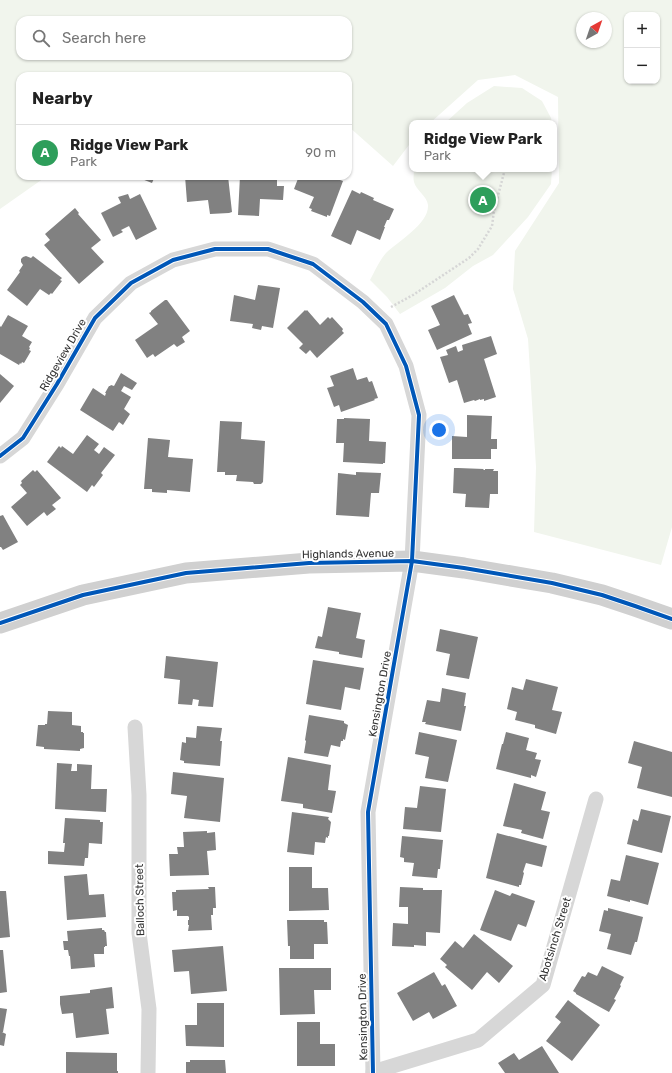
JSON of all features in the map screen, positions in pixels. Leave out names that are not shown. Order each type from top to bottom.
[{"type":"main road","name":"Highlands Avenue","points":[[0,623],[83,594],[186,573],[309,563],[412,562],[464,568],[552,583],[602,595],[672,619]]},
{"type":"street","name":"Ridgeview Drive","points":[[0,456],[23,438],[57,384],[95,318],[131,283],[173,260],[215,249],[268,249],[313,264],[363,302],[381,320]]},
{"type":"street","name":"Kensington Drive","points":[[373,1073],[368,812],[412,562],[419,415],[406,366],[381,320]]},
{"type":"street","name":"Balloch Street","points":[[135,727],[139,794],[139,933],[149,1009],[148,1073]]},
{"type":"street","name":"Abotsinch Street","points":[[373,1073],[478,1040],[543,985],[596,799]]},
{"type":"path","points":[[381,320],[413,294],[469,258],[478,249],[492,226],[494,211],[504,172]]},
{"type":"shaded area","points":[[0,0],[672,0],[672,527],[661,565],[534,532],[536,467],[528,339],[513,289],[515,251],[559,183],[558,97],[515,75],[478,80],[433,120],[409,120],[409,145],[393,166],[352,130],[352,72],[16,72],[16,180],[41,180],[0,209]]},
{"type":"shaded area","points":[[494,86],[522,88],[542,101],[551,120],[448,120],[467,103]]},
{"type":"shaded area","points":[[414,172],[552,172],[551,184],[528,217],[493,255],[473,266],[445,288],[400,314],[387,297],[370,280],[386,253],[412,232],[424,219],[427,212],[427,202],[415,185]]},
{"type":"building","points":[[144,180],[153,180],[152,183]]},
{"type":"building","points":[[185,180],[228,180],[232,212],[210,214],[208,200],[187,202]]},
{"type":"building","points":[[240,180],[277,180],[277,186],[284,186],[283,200],[260,199],[259,216],[238,215]]},
{"type":"building","points":[[297,180],[343,181],[330,216],[327,215],[327,217],[311,211],[312,209],[309,208],[314,197],[294,189]]},
{"type":"building","points":[[352,190],[360,194],[361,192],[374,198],[373,200],[394,209],[389,220],[387,220],[380,240],[357,230],[351,245],[331,236]]},
{"type":"building","points":[[128,194],[130,199],[140,194],[157,229],[136,240],[129,226],[121,230],[123,232],[113,237],[101,213],[121,203],[118,197]]},
{"type":"building","points":[[75,208],[79,213],[78,214],[101,240],[91,248],[104,262],[79,284],[44,245],[50,240],[45,234]]},
{"type":"building","points":[[26,256],[31,258],[33,256],[62,278],[60,280],[62,281],[52,294],[51,293],[49,295],[40,289],[27,306],[7,290],[20,272],[19,271],[23,265],[21,259]]},
{"type":"building","points":[[258,285],[280,288],[273,328],[262,326],[261,330],[252,328],[253,324],[230,321],[234,295],[255,300]]},
{"type":"building","points":[[454,295],[464,315],[468,314],[472,323],[468,324],[472,334],[437,350],[428,330],[440,325],[431,306]]},
{"type":"building","points":[[167,300],[190,331],[182,337],[185,342],[177,347],[174,344],[155,357],[153,354],[147,358],[135,340],[158,324],[149,313]]},
{"type":"building","points":[[305,310],[307,310],[320,325],[328,317],[330,319],[332,317],[343,329],[342,331],[344,333],[317,358],[310,350],[306,354],[299,348],[303,344],[287,328]]},
{"type":"building","points":[[8,315],[28,326],[22,336],[32,342],[29,347],[29,350],[31,351],[24,363],[22,362],[19,365],[0,354],[0,326],[1,327]]},
{"type":"building","points":[[491,336],[497,354],[484,359],[496,397],[484,401],[484,399],[480,399],[464,403],[457,380],[449,383],[440,357],[448,355],[446,350],[456,346],[458,352],[463,350],[462,345]]},
{"type":"building","points":[[353,368],[357,380],[367,377],[369,382],[372,381],[378,398],[341,412],[339,405],[334,407],[327,388],[334,386],[330,376]]},
{"type":"building","points":[[121,373],[137,383],[132,390],[124,386],[121,391],[131,397],[124,409],[130,414],[123,425],[119,422],[113,431],[80,410],[93,388],[105,396],[109,386],[114,386]]},
{"type":"building","points":[[0,374],[14,386],[0,403]]},
{"type":"building","points":[[467,415],[492,416],[491,439],[497,439],[497,449],[491,449],[491,459],[452,459],[452,436],[467,437]]},
{"type":"building","points":[[337,419],[370,419],[369,441],[386,442],[385,463],[343,462],[344,443],[336,443]]},
{"type":"building","points":[[220,421],[242,422],[241,439],[265,441],[263,482],[261,484],[236,481],[237,475],[225,475],[225,472],[217,472]]},
{"type":"building","points":[[87,435],[99,444],[94,450],[99,454],[104,447],[115,455],[101,473],[103,475],[94,487],[92,485],[87,492],[47,462],[59,446],[61,448],[62,446],[73,454]]},
{"type":"building","points":[[148,438],[170,440],[168,457],[193,459],[190,492],[167,490],[167,493],[152,492],[152,489],[144,489]]},
{"type":"building","points":[[454,468],[484,469],[483,470],[494,469],[493,471],[498,471],[498,494],[490,494],[489,508],[465,507],[466,494],[453,493]]},
{"type":"building","points":[[33,470],[35,472],[37,470],[61,498],[52,505],[56,509],[47,516],[44,512],[27,526],[11,507],[27,493],[20,485],[22,483],[21,481]]},
{"type":"building","points":[[356,472],[381,473],[379,493],[371,493],[369,517],[336,515],[338,473],[356,475]]},
{"type":"building","points":[[3,515],[18,542],[3,550],[0,547],[0,516]]},
{"type":"building","points":[[328,607],[361,613],[356,638],[365,640],[362,658],[315,648],[318,636],[322,637]]},
{"type":"building","points":[[440,629],[478,637],[469,679],[446,675],[450,654],[436,651]]},
{"type":"building","points":[[166,656],[218,662],[213,707],[198,706],[199,700],[193,699],[192,705],[178,704],[180,680],[164,678]]},
{"type":"building","points":[[313,660],[364,668],[360,690],[345,687],[341,710],[306,704]]},
{"type":"building","points":[[526,679],[558,687],[552,710],[562,712],[556,734],[535,728],[535,725],[515,720],[517,712],[507,709],[512,687],[523,690]]},
{"type":"building","points":[[442,688],[466,693],[464,706],[466,706],[461,731],[425,724],[426,722],[422,722],[427,700],[440,702]]},
{"type":"building","points":[[48,711],[72,712],[72,725],[81,726],[81,732],[84,733],[84,748],[80,749],[80,751],[44,749],[44,747],[36,746],[38,725],[47,724]]},
{"type":"building","points":[[309,715],[344,721],[344,723],[348,725],[345,740],[343,739],[343,741],[341,741],[340,747],[331,745],[328,757],[304,753]]},
{"type":"building","points":[[197,726],[222,728],[220,741],[222,741],[220,766],[184,763],[184,761],[180,760],[182,742],[186,743],[186,737],[196,738]]},
{"type":"building","points":[[419,732],[457,740],[448,782],[425,778],[429,757],[415,754]]},
{"type":"building","points":[[506,732],[529,738],[526,750],[537,753],[535,759],[541,760],[536,777],[531,775],[531,778],[496,769]]},
{"type":"building","points":[[634,741],[672,752],[672,797],[637,788],[642,767],[628,763]]},
{"type":"building","points":[[288,757],[331,765],[328,790],[336,791],[332,813],[303,808],[303,804],[281,801]]},
{"type":"building","points":[[57,763],[72,764],[71,771],[77,771],[77,764],[92,765],[91,789],[107,789],[106,812],[55,809]]},
{"type":"building","points":[[173,772],[224,778],[220,822],[184,818],[187,796],[171,794]]},
{"type":"building","points":[[514,783],[546,792],[541,810],[550,812],[543,839],[521,833],[522,830],[503,826]]},
{"type":"building","points":[[420,786],[446,789],[441,832],[403,829],[405,807],[417,808]]},
{"type":"building","points":[[641,809],[671,816],[662,853],[627,844],[633,819],[638,821]]},
{"type":"building","points":[[292,812],[329,817],[328,819],[331,822],[329,836],[328,838],[326,837],[325,843],[315,842],[314,855],[287,852]]},
{"type":"building","points":[[65,818],[100,820],[100,822],[103,822],[102,844],[89,843],[88,858],[85,858],[84,866],[48,864],[48,851],[64,852],[65,843],[63,843]]},
{"type":"building","points":[[207,831],[207,833],[215,832],[216,850],[207,851],[209,875],[170,876],[169,854],[178,854],[177,847],[184,847],[183,832]]},
{"type":"building","points":[[497,833],[547,846],[542,867],[526,863],[521,885],[519,885],[519,887],[486,878]]},
{"type":"building","points":[[402,836],[443,840],[440,869],[438,869],[437,878],[412,876],[414,863],[404,862],[404,858],[400,857]]},
{"type":"building","points":[[626,855],[659,863],[648,905],[607,896],[611,879],[620,881]]},
{"type":"building","points":[[289,867],[312,867],[312,888],[328,888],[329,910],[289,911]]},
{"type":"building","points":[[87,874],[89,895],[104,894],[106,917],[67,920],[64,876]]},
{"type":"building","points":[[208,887],[215,887],[216,908],[213,908],[213,915],[211,915],[212,930],[188,931],[189,917],[177,916],[177,910],[173,911],[172,892],[176,892],[176,890],[209,889]]},
{"type":"building","points":[[400,887],[423,888],[423,890],[442,890],[440,933],[426,932],[426,946],[392,946],[393,923],[408,924],[408,907],[399,907]]},
{"type":"building","points":[[495,890],[510,896],[512,893],[535,901],[526,927],[518,924],[511,941],[480,930]]},
{"type":"building","points":[[0,891],[6,891],[10,937],[0,938]]},
{"type":"building","points":[[608,908],[643,917],[637,942],[635,942],[631,955],[607,949],[611,934],[599,931],[604,910],[608,911]]},
{"type":"building","points":[[287,920],[324,920],[324,922],[327,922],[328,944],[314,944],[314,959],[290,959]]},
{"type":"building","points":[[102,928],[102,930],[106,932],[107,946],[104,947],[104,954],[94,954],[95,967],[71,969],[70,956],[68,950],[64,950],[63,941],[68,941],[67,931]]},
{"type":"building","points":[[474,934],[513,966],[499,983],[487,972],[472,990],[445,967],[447,965],[440,959],[455,941],[463,948]]},
{"type":"building","points":[[223,946],[227,991],[191,994],[189,971],[174,972],[172,950]]},
{"type":"building","points":[[0,950],[3,950],[7,992],[0,993]]},
{"type":"building","points":[[602,966],[624,977],[614,999],[616,1000],[609,1012],[573,991],[582,976],[585,977],[588,972],[597,976]]},
{"type":"building","points":[[279,968],[331,968],[331,990],[314,990],[315,1014],[280,1015]]},
{"type":"building","points":[[434,972],[442,986],[445,984],[457,1006],[433,1019],[429,1012],[413,1021],[397,993]]},
{"type":"building","points":[[112,987],[114,1008],[106,1009],[109,1034],[76,1038],[73,1013],[62,1014],[60,996],[90,993],[90,990]]},
{"type":"building","points":[[568,1000],[600,1025],[572,1061],[546,1041],[561,1022],[555,1017]]},
{"type":"building","points":[[197,1003],[224,1003],[224,1047],[186,1046],[185,1025],[197,1025]]},
{"type":"building","points":[[0,1008],[7,1009],[2,1032],[6,1034],[4,1046],[0,1045]]},
{"type":"building","points":[[297,1022],[320,1022],[320,1044],[335,1044],[335,1066],[297,1066]]},
{"type":"building","points":[[542,1046],[559,1073],[505,1073],[498,1063],[514,1053],[519,1060]]},
{"type":"building","points":[[66,1052],[117,1053],[118,1073],[66,1073]]},
{"type":"building","points":[[190,1060],[225,1060],[226,1073],[186,1073],[186,1062],[190,1062]]},
{"type":"cycle path","points":[[0,456],[23,438],[57,384],[95,318],[131,283],[173,260],[215,249],[268,249],[313,264],[363,302],[386,324],[406,366],[419,415],[412,561],[368,812],[373,1073]]},
{"type":"cycle path","points":[[0,623],[83,595],[186,573],[309,563],[412,561],[552,583],[602,595],[672,619]]},
{"type":"place","name":"Ridge View Park","points":[[483,200]]}]
